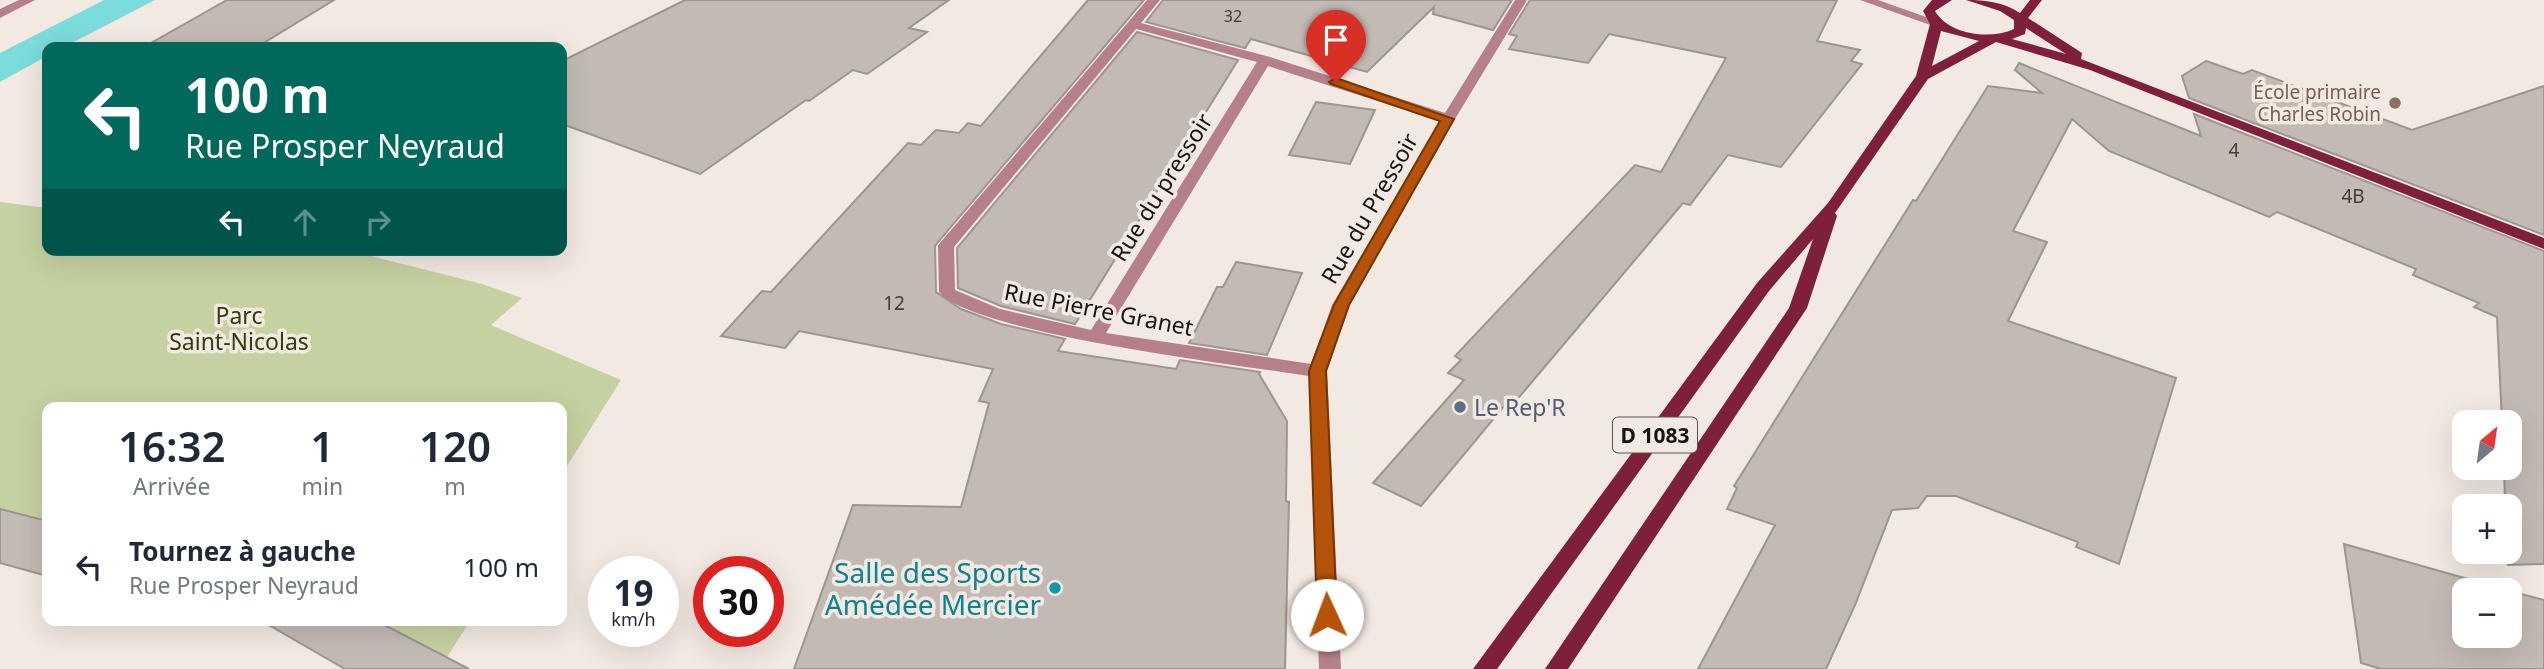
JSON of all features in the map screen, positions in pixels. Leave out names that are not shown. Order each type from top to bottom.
[{"type":"main road","name":"D 1083","points":[[1484,669],[1763,288],[1833,206],[1923,76],[1937,23],[1929,10],[1936,3],[1946,0]]},
{"type":"main road","points":[[1972,0],[2004,8],[2095,67]]},
{"type":"main road","name":"D 1083","points":[[1923,76],[1995,38],[2020,31],[2020,20],[2036,0]]},
{"type":"main road","points":[[1937,23],[1958,33],[1995,38],[2095,67],[2544,244]]},
{"type":"main road","name":"D 1083","points":[[1556,669],[1798,308],[1833,206]]},
{"type":"street","points":[[0,14],[29,0]]},
{"type":"street","name":"Rue Pierre Granet","points":[[1154,0],[946,246],[947,292],[962,301],[1006,316],[1096,337],[1318,371]]},
{"type":"street","name":"Rue du Pressoir","points":[[1329,669],[1318,371],[1341,305],[1448,119],[1521,0]]},
{"type":"street","points":[[1866,0],[1937,23]]},
{"type":"street","points":[[1134,25],[1265,60],[1404,102],[1448,119]]},
{"type":"street","name":"Rue du pressoir","points":[[1096,337],[1265,60]]},
{"type":"green space","name":"Parc Saint-Nicolas","points":[[0,202],[42,207],[42,256],[371,256],[482,284],[522,298],[491,325],[621,380],[567,466],[567,402],[42,402],[42,520],[0,509]]},
{"type":"green space","points":[[387,626],[467,626],[447,657]]},
{"type":"water","points":[[104,0],[155,0],[74,42],[42,42],[42,59],[0,82],[0,53]]},
{"type":"building","points":[[227,0],[334,0],[265,42],[153,42]]},
{"type":"building","points":[[685,0],[949,0],[909,28],[927,32],[867,74],[853,70],[700,174],[567,126],[567,59]]},
{"type":"building","points":[[1088,0],[1144,0],[935,246],[936,292],[961,309],[1001,324],[1065,339],[1058,351],[1176,369],[1180,360],[1260,372],[1287,421],[1286,501],[1289,502],[1285,669],[794,669],[853,505],[961,507],[989,403],[979,401],[993,369],[799,331],[785,348],[721,336],[762,291],[771,292],[908,143],[921,145],[936,130],[959,133],[968,123],[981,126]]},
{"type":"building","points":[[1163,0],[1512,0],[1493,30],[1433,14],[1434,7],[1367,72],[1251,39],[1245,48],[1146,22]]},
{"type":"building","points":[[1530,0],[1837,0],[1817,41],[1860,50],[1851,61],[1862,64],[1781,167],[1728,155],[1690,205],[1683,203],[1515,402],[1510,399],[1421,506],[1373,483],[1464,380],[1448,373],[1461,360],[1455,356],[1635,165],[1661,172],[1726,58],[1609,34],[1588,63],[1509,49],[1517,36],[1509,34]]},
{"type":"building","points":[[1137,32],[1238,60],[1075,324],[1001,306],[958,288],[957,248]]},
{"type":"building","points":[[2206,61],[2243,74],[2252,70],[2412,130],[2544,86],[2544,235],[2189,98],[2182,76]]},
{"type":"building","points":[[2019,63],[2201,136],[2194,114],[2544,251],[2544,564],[2508,565],[2522,564],[2522,494],[2505,494],[2504,480],[2522,480],[2522,410],[2501,410],[2497,317],[2474,307],[2479,303],[2413,275],[2416,269],[2277,212],[2269,217],[2109,151],[2072,119],[2013,231],[2047,242],[2008,321],[2176,378],[2119,564],[2076,547],[2078,542],[1956,496],[1927,496],[1918,508],[1892,510],[1855,605],[1826,669],[1698,669],[1775,525],[1727,509],[1737,488],[1734,486],[1913,200],[1916,201],[1988,86],[2042,93],[2015,70]]},
{"type":"building","points":[[1316,102],[1375,110],[1350,164],[1289,155]]},
{"type":"building","points":[[1236,262],[1302,273],[1267,355],[1189,343],[1217,287],[1223,287]]},
{"type":"building","points":[[0,509],[42,520],[42,575],[0,563]]},
{"type":"building","points":[[2344,544],[2464,578],[2452,578],[2452,648],[2522,648],[2522,594],[2544,600],[2544,669],[2381,669],[2361,663]]},
{"type":"building","points":[[271,626],[387,626],[469,669],[345,669]]},
{"type":"place","name":"École primaire Charles Robin","points":[[2395,103]]},
{"type":"place","name":"Le Rep'R","points":[[1460,407]]},
{"type":"place","name":"Salle des Sports Amédée Mercier","points":[[1055,588]]},
{"type":"route","points":[[1327,615],[1318,371],[1341,305],[1448,119],[1404,102],[1336,82]]}]
